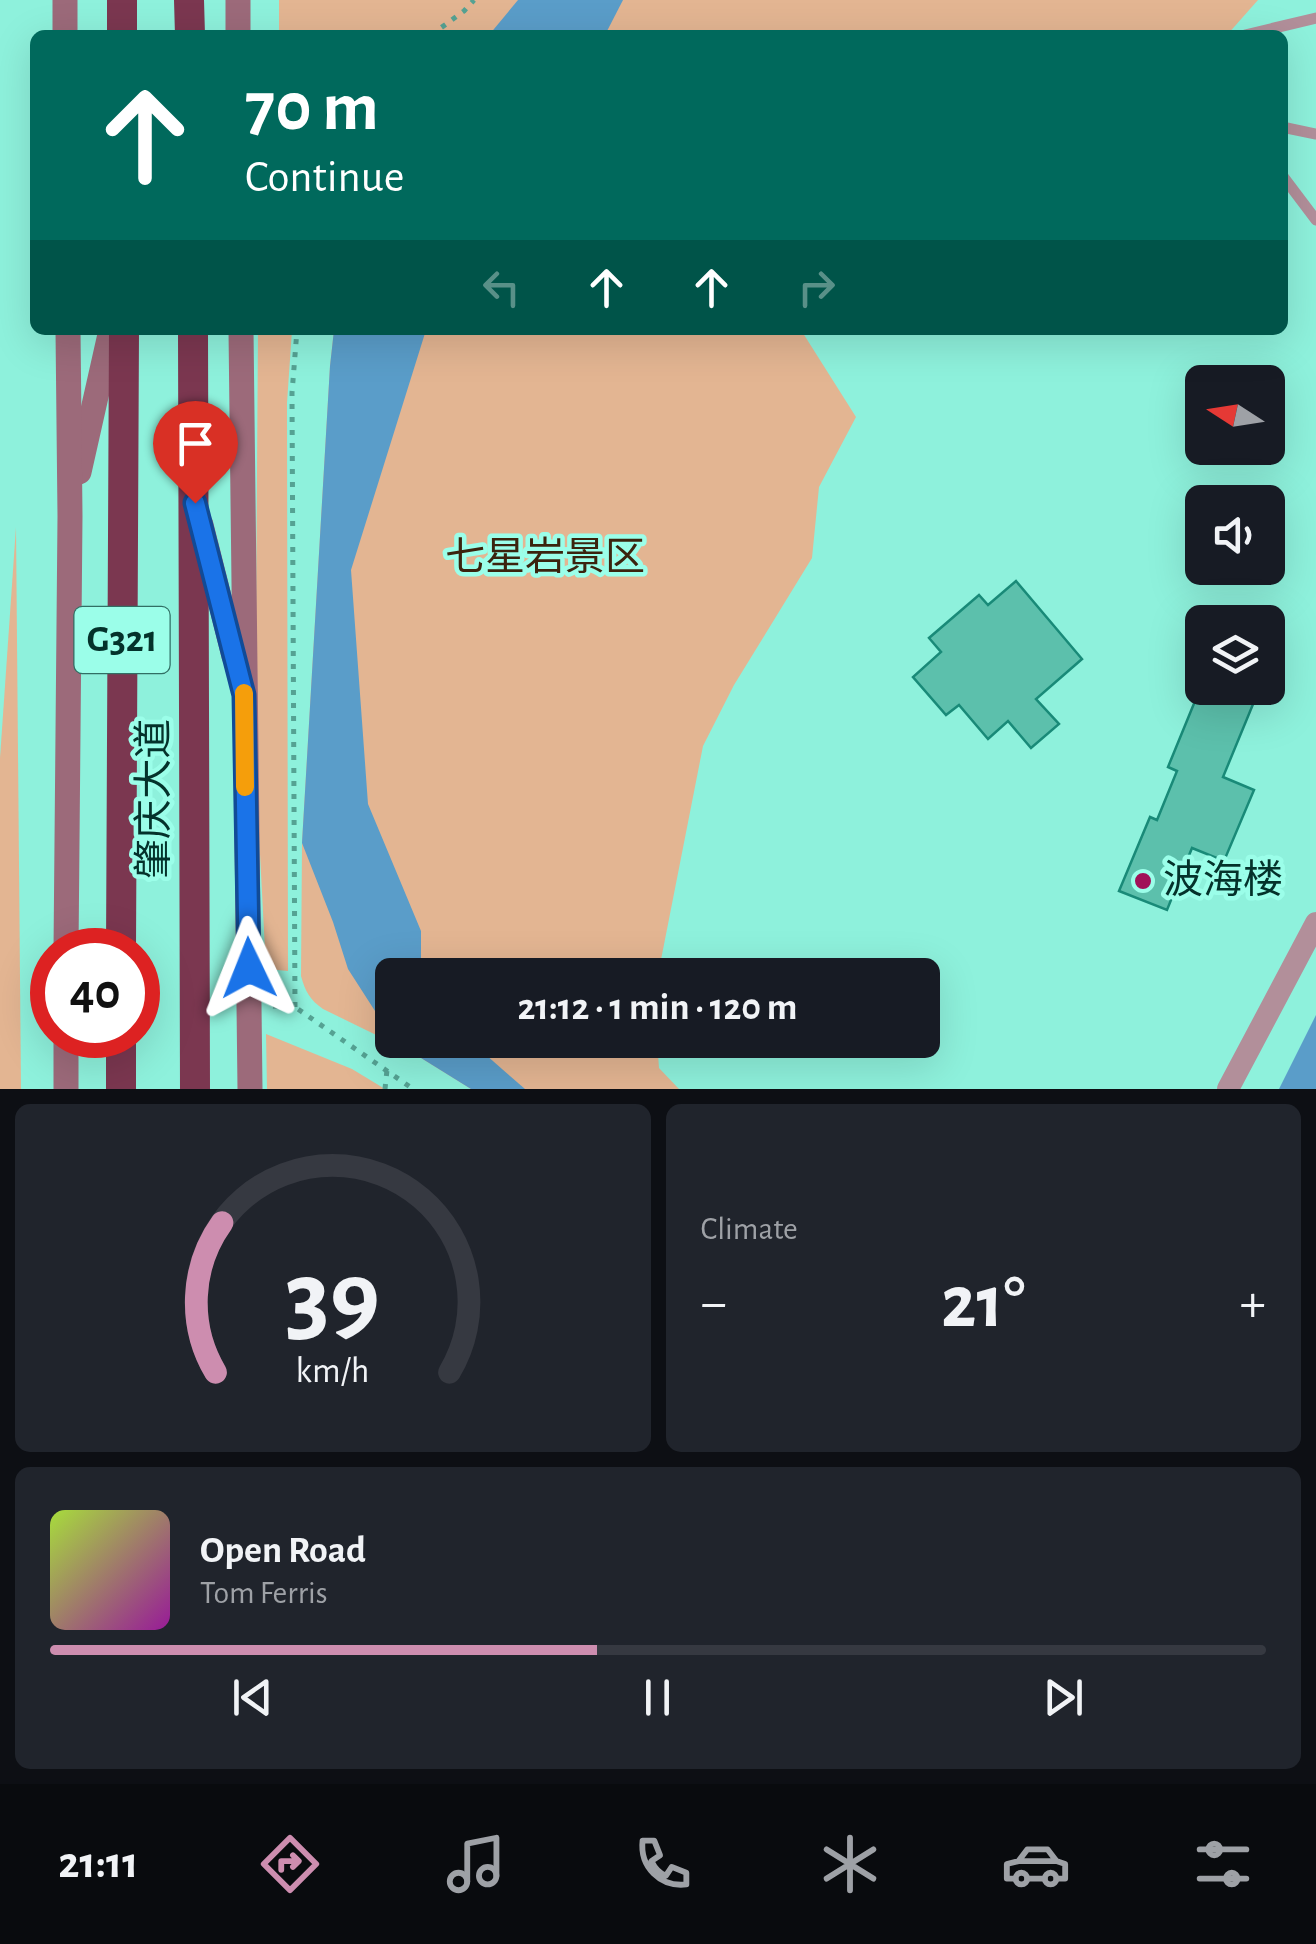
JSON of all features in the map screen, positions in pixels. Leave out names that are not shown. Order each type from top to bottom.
[{"type":"highway","points":[[122,0],[122,30]]},
{"type":"highway","points":[[189,0],[190,30]]},
{"type":"highway","name":"肇庆大道","points":[[121,928],[124,335]]},
{"type":"highway","name":"肇庆大道","points":[[193,335],[195,1089]]},
{"type":"highway","points":[[121,1058],[122,1089]]},
{"type":"street","points":[[65,0],[65,30]]},
{"type":"street","points":[[238,0],[238,30]]},
{"type":"street","points":[[66,928],[68,335]]},
{"type":"street","points":[[70,516],[110,335]]},
{"type":"street","points":[[241,335],[250,1089]]},
{"type":"street","points":[[195,503],[244,695]]},
{"type":"street","points":[[1228,1089],[1316,924]]},
{"type":"street","points":[[66,1058],[66,1089]]},
{"type":"lane","points":[[1266,30],[1316,18]]},
{"type":"lane","points":[[1288,128],[1316,134]]},
{"type":"lane","points":[[1288,183],[1316,220]]},
{"type":"path","points":[[437,30],[474,0]]},
{"type":"path","points":[[297,335],[292,394],[294,1006],[413,1089]]},
{"type":"path","points":[[386,1089],[387,1070]]},
{"type":"green space","points":[[279,0],[1258,0],[1231,30],[279,30]]},
{"type":"green space","points":[[258,335],[292,335],[287,403],[288,971],[266,969],[255,758]]},
{"type":"green space","name":"七星岩景区","points":[[333,335],[804,335],[856,417],[819,487],[812,558],[734,685],[703,746],[661,958],[375,958],[375,1034],[323,1009],[306,991],[301,976],[302,843]]},
{"type":"green space","points":[[16,527],[21,1089],[0,1089],[0,758]]},
{"type":"green space","points":[[266,1034],[352,1069],[385,1089],[267,1089]]},
{"type":"green space","name":"七星岩景区","points":[[421,1058],[658,1058],[659,1068],[679,1089],[471,1089]]},
{"type":"water","points":[[518,0],[623,0],[608,30],[493,30]]},
{"type":"water","points":[[333,335],[424,335],[351,570],[368,804],[421,931],[421,958],[375,958],[375,1011],[348,969],[302,843]]},
{"type":"water","points":[[1316,1015],[1316,1089],[1279,1089]]},
{"type":"water","points":[[421,1058],[490,1058],[525,1089],[471,1089]]},
{"type":"building","points":[[1016,581],[1082,659],[1036,699],[1059,724],[1031,748],[1008,721],[988,739],[959,705],[946,715],[913,677],[941,652],[929,638],[979,595],[988,605]]},
{"type":"building","points":[[1193,705],[1253,705],[1223,777],[1254,790],[1224,861],[1192,848],[1167,910],[1119,891],[1150,817],[1157,820],[1177,771],[1168,767]]},
{"type":"slow traffic","points":[[244,693],[245,787]]},
{"type":"place","name":"波海楼","points":[[1143,881]]},
{"type":"route","points":[[195,503],[244,695],[249,968]]}]
